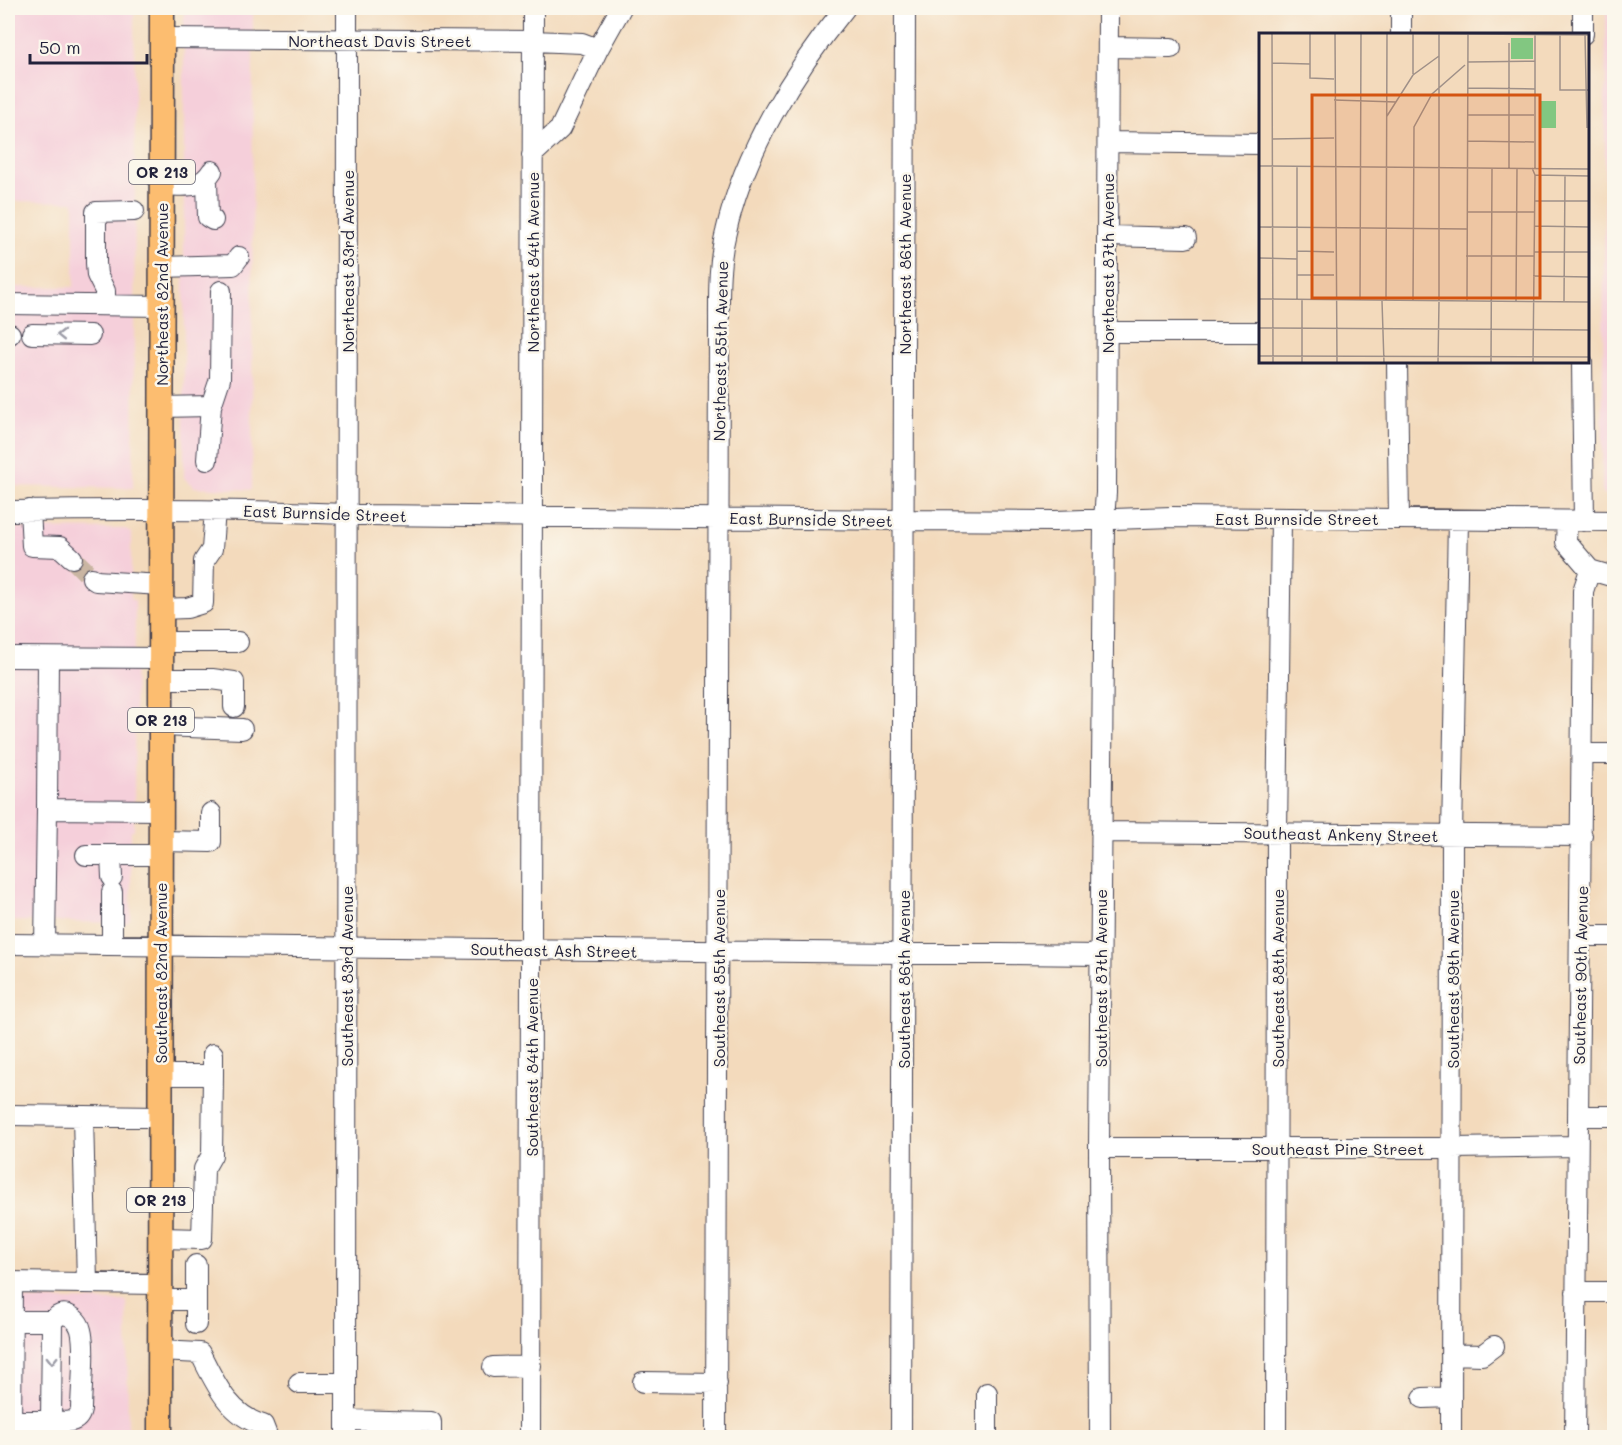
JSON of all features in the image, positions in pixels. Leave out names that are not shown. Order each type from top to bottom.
[{"type":"main road","name":"Northeast 82nd Avenue","points":[[160,509],[162,8]]},
{"type":"main road","name":"Southeast 82nd Avenue","points":[[160,509],[160,1437]]},
{"type":"street","name":"Northeast 83rd Avenue","points":[[346,514],[347,8]]},
{"type":"street","name":"Northeast 84th Avenue","points":[[532,516],[533,8]]},
{"type":"street","points":[[532,155],[560,129],[598,49],[621,8]]},
{"type":"street","name":"Northeast 85th Avenue","points":[[718,518],[720,269],[725,233],[739,187],[761,138],[801,65],[844,8]]},
{"type":"street","name":"Northeast 86th Avenue","points":[[904,8],[904,520]]},
{"type":"street","name":"Northeast 87th Avenue","points":[[1104,519],[1107,494],[1108,8]]},
{"type":"street","points":[[1401,8],[1401,33]]},
{"type":"street","points":[[1583,8],[1583,33]]},
{"type":"street","name":"Northeast Davis Street","points":[[162,38],[533,41],[582,43],[598,49]]},
{"type":"street","points":[[1108,47],[1171,48]]},
{"type":"street","points":[[1108,142],[1259,144]]},
{"type":"street","points":[[162,185],[199,185],[209,175],[208,217],[213,220]]},
{"type":"street","points":[[105,305],[105,291],[96,269],[96,212],[134,211]]},
{"type":"street","points":[[1108,236],[1186,238]]},
{"type":"street","points":[[162,267],[233,265],[239,257]]},
{"type":"street","points":[[207,460],[211,406],[220,379],[221,291]]},
{"type":"street","points":[[8,304],[162,306]]},
{"type":"street","points":[[1107,332],[1259,332]]},
{"type":"street","points":[[32,334],[90,335]]},
{"type":"street","points":[[1397,363],[1399,519]]},
{"type":"street","points":[[1582,363],[1575,521],[1566,542],[1590,570],[1614,577]]},
{"type":"street","points":[[161,407],[211,406]]},
{"type":"street","name":"East Burnside Street","points":[[8,511],[160,509],[346,514],[904,520],[1281,518],[1614,521]]},
{"type":"street","points":[[30,510],[32,546],[60,547],[72,558]]},
{"type":"street","points":[[92,578],[96,581],[161,597],[187,608],[203,603],[204,561],[212,549],[215,510]]},
{"type":"street","name":"Southeast 83rd Avenue","points":[[346,514],[346,1429]]},
{"type":"street","name":"Southeast 84th Avenue","points":[[530,1437],[532,516]]},
{"type":"street","name":"Southeast 85th Avenue","points":[[717,1437],[718,518]]},
{"type":"street","name":"Southeast 88th Avenue","points":[[1276,1437],[1277,833],[1281,518]]},
{"type":"street","name":"Southeast 87th Avenue","points":[[1100,1437],[1099,1148],[1104,519]]},
{"type":"street","name":"Southeast 86th Avenue","points":[[901,1437],[904,520]]},
{"type":"street","name":"Southeast 89th Avenue","points":[[1451,1437],[1452,835],[1458,520]]},
{"type":"street","name":"Southeast 90th Avenue","points":[[1575,1437],[1583,591],[1590,570]]},
{"type":"street","points":[[8,657],[161,660],[238,642]]},
{"type":"street","points":[[45,945],[48,658]]},
{"type":"street","points":[[161,660],[212,679],[234,682],[234,707]]},
{"type":"street","points":[[161,726],[242,729]]},
{"type":"street","points":[[1582,754],[1614,754]]},
{"type":"street","points":[[47,809],[160,810]]},
{"type":"street","points":[[86,855],[111,855],[211,842],[211,813]]},
{"type":"street","name":"Southeast Ankeny Street","points":[[1101,832],[1582,836]]},
{"type":"street","points":[[111,855],[112,945]]},
{"type":"street","points":[[1581,936],[1614,936]]},
{"type":"street","name":"Southeast Ash Street","points":[[8,945],[1100,955]]},
{"type":"street","points":[[160,1238],[202,1239],[204,1169],[212,1155],[213,1054]]},
{"type":"street","points":[[160,1075],[213,1075]]},
{"type":"street","points":[[8,1115],[160,1117]]},
{"type":"street","points":[[83,1116],[87,1283]]},
{"type":"street","points":[[1579,1116],[1614,1116]]},
{"type":"street","name":"Southeast Pine Street","points":[[1099,1148],[1577,1146]]},
{"type":"street","points":[[196,1265],[196,1324]]},
{"type":"street","points":[[9,1321],[52,1321],[60,1315],[66,1315],[76,1320],[80,1326],[82,1340],[80,1416],[69,1422],[51,1421],[11,1429],[9,1321],[10,1282],[87,1283],[160,1292],[196,1300]]},
{"type":"street","points":[[1576,1292],[1614,1292]]},
{"type":"street","points":[[51,1421],[52,1321]]},
{"type":"street","points":[[1451,1354],[1482,1355],[1494,1346]]},
{"type":"street","points":[[160,1351],[200,1353],[220,1393],[246,1417],[263,1425],[268,1437]]},
{"type":"street","points":[[493,1366],[531,1366]]},
{"type":"street","points":[[643,1382],[717,1383]]},
{"type":"street","points":[[299,1383],[346,1383]]},
{"type":"street","points":[[987,1393],[987,1437]]},
{"type":"street","points":[[1422,1398],[1451,1397]]},
{"type":"street","points":[[346,1429],[431,1422],[431,1437]]},
{"type":"shaded area","points":[[8,8],[134,8],[133,488],[8,486],[8,287],[74,287],[74,202],[8,201]]},
{"type":"shaded area","points":[[184,8],[253,8],[252,490],[194,487],[184,478]]},
{"type":"shaded area","points":[[1606,8],[1614,8],[1614,495],[1602,495]]},
{"type":"shaded area","points":[[8,528],[126,529],[131,533],[131,600],[135,600],[134,830],[131,830],[131,918],[127,923],[8,921]]},
{"type":"shaded area","points":[[8,1299],[127,1301],[128,1434],[8,1433]]},
{"type":"tunnel","points":[[72,558],[92,578]]}]
